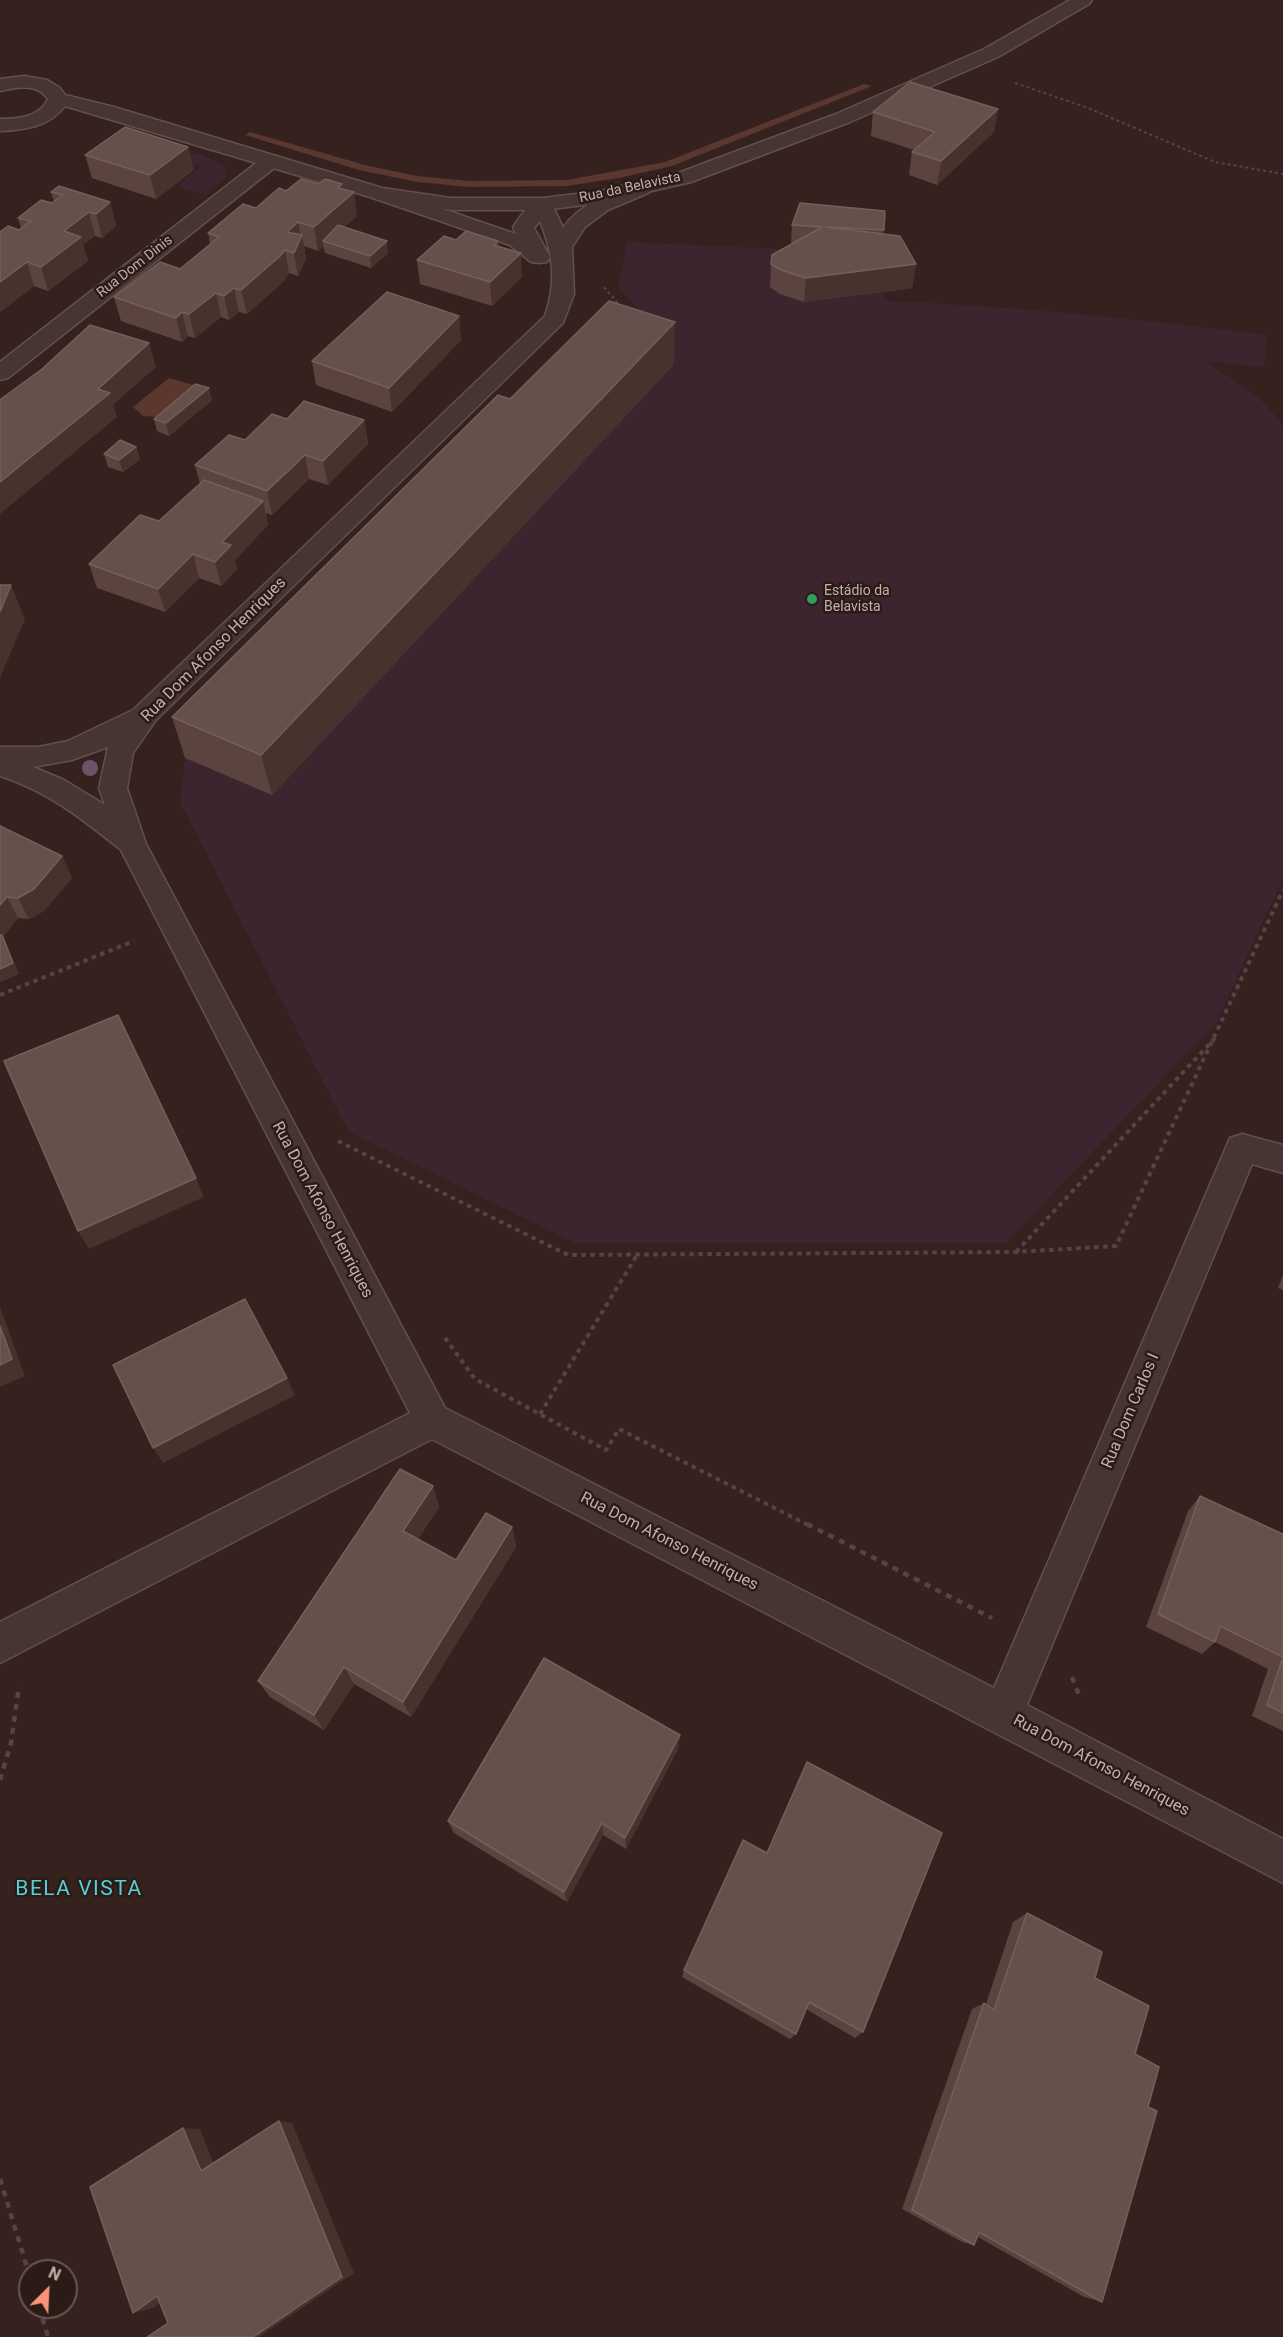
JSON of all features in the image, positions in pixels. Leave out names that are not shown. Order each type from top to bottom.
[{"type":"street","name":"Rua da Belavista","points":[[150,125],[380,194],[451,204],[543,204],[600,197],[684,178],[854,113],[991,53],[1083,0]]},
{"type":"street","points":[[5,83],[44,85],[55,92],[58,99]]},
{"type":"street","points":[[37,119],[52,110],[58,99]]},
{"type":"street","points":[[58,99],[150,125]]},
{"type":"street","points":[[4,126],[67,115],[92,115],[150,125]]},
{"type":"street","name":"Rua Dom Dinis","points":[[0,373],[271,161]]},
{"type":"street","points":[[561,247],[577,223],[601,206],[641,189]]},
{"type":"street","points":[[380,194],[517,241],[537,254],[550,268],[563,294]]},
{"type":"street","points":[[537,254],[523,227],[543,204],[561,247]]},
{"type":"street","name":"Rua Dom Afonso Henriques","points":[[561,247],[563,294],[555,318],[146,713],[119,752],[113,788],[132,844],[432,1420],[1003,1714],[1283,1862]]},
{"type":"street","points":[[0,757],[24,758],[71,752],[108,738],[146,713]]},
{"type":"street","points":[[0,766],[65,792],[102,816],[132,844]]},
{"type":"street","name":"Rua Dom Carlos I","points":[[1003,1714],[1242,1148],[1283,1159]]},
{"type":"street","points":[[0,1642],[432,1420]]},
{"type":"path","points":[[1007,82],[1017,83],[1089,108],[1215,162],[1283,174]]},
{"type":"path","points":[[600,282],[624,311]]},
{"type":"path","points":[[339,1142],[568,1255],[1016,1252],[1116,1246],[1217,1035],[1283,890]]},
{"type":"path","points":[[0,995],[174,926]]},
{"type":"path","points":[[1016,1252],[1217,1035]]},
{"type":"path","points":[[333,1132],[344,1152]]},
{"type":"path","points":[[540,1414],[637,1254]]},
{"type":"path","points":[[439,1328],[475,1379],[606,1450],[619,1429],[995,1619],[1002,1613]]},
{"type":"path","points":[[0,1780],[11,1743],[18,1687],[23,1680]]},
{"type":"path","points":[[0,2179],[24,2259]]},
{"type":"path","points":[[43,2319],[48,2337]]},
{"type":"shaded area","points":[[148,139],[225,165],[226,178],[205,195],[177,186],[200,167],[136,148]]},
{"type":"shaded area","name":"Estádio da Belavista","points":[[627,242],[804,250],[912,288],[882,293],[886,301],[1077,314],[1267,335],[1264,367],[1204,361],[1258,398],[1268,407],[1283,428],[1283,878],[1216,1023],[1006,1243],[575,1243],[349,1132],[180,802],[185,758],[643,314],[618,288]]},
{"type":"shaded area","points":[[169,378],[193,385],[157,417],[143,416],[133,407]]},
{"type":"building","points":[[910,82],[998,109],[941,161],[912,152],[935,132],[873,112]]},
{"type":"building","points":[[125,127],[188,147],[150,175],[85,155]]},
{"type":"building","points":[[301,179],[318,184],[325,179],[342,184],[338,188],[354,192],[314,227],[298,222],[287,232],[302,235],[294,253],[285,250],[241,290],[234,288],[224,296],[216,293],[189,314],[182,312],[176,318],[114,297],[160,262],[180,269],[219,237],[208,233],[243,204],[256,208],[279,188],[286,191]]},
{"type":"building","points":[[59,186],[110,202],[96,214],[89,212],[64,231],[81,237],[41,267],[27,262],[0,282],[0,232],[8,226],[19,230],[31,221],[18,218],[41,200],[52,203],[63,195],[51,192]]},
{"type":"building","points":[[800,203],[885,211],[884,230],[826,227],[900,236],[916,264],[806,278],[781,270],[771,264],[772,255],[822,227],[792,225]]},
{"type":"building","points":[[338,225],[387,241],[370,256],[323,241]]},
{"type":"building","points":[[466,231],[498,241],[493,245],[521,253],[490,282],[417,260],[444,236],[456,240]]},
{"type":"building","points":[[387,292],[459,316],[389,388],[312,361]]},
{"type":"building","points":[[609,301],[675,322],[261,755],[172,717],[498,395],[510,399]]},
{"type":"building","points":[[90,325],[149,343],[98,389],[110,393],[0,482],[0,400],[42,369]]},
{"type":"building","points":[[195,384],[209,388],[166,423],[154,419]]},
{"type":"building","points":[[304,401],[364,420],[323,461],[305,455],[267,491],[195,465],[229,435],[245,440],[272,414],[287,419]]},
{"type":"building","points":[[120,440],[136,447],[119,460],[104,454]]},
{"type":"building","points":[[204,480],[263,501],[222,542],[231,545],[215,562],[193,554],[158,589],[89,564],[140,515],[159,521]]},
{"type":"building","points":[[0,585],[11,585],[0,612]]},
{"type":"building","points":[[0,826],[62,856],[34,889],[18,898],[7,897],[0,905]]},
{"type":"building","points":[[0,935],[2,935],[13,963],[0,969]]},
{"type":"building","points":[[118,1015],[196,1178],[78,1231],[4,1061]]},
{"type":"building","points":[[245,1299],[287,1378],[153,1448],[113,1365]]},
{"type":"building","points":[[0,1326],[12,1359],[0,1365]]},
{"type":"building","points":[[400,1469],[433,1486],[403,1531],[456,1560],[486,1513],[512,1527],[403,1702],[344,1667],[314,1715],[258,1681]]},
{"type":"building","points":[[1200,1496],[1283,1534],[1283,1657],[1220,1626],[1215,1642],[1158,1614]]},
{"type":"building","points":[[1283,1657],[1283,1713],[1267,1705]]},
{"type":"building","points":[[544,1658],[680,1735],[625,1838],[602,1823],[564,1892],[448,1821]]},
{"type":"building","points":[[807,1762],[942,1833],[863,2032],[809,2002],[796,2034],[684,1970],[743,1840],[767,1853]]},
{"type":"building","points":[[1027,1913],[1102,1952],[1095,1978],[1149,2006],[1135,2054],[1159,2067],[1148,2107],[1157,2111],[1102,2302],[979,2232],[974,2245],[912,2210],[984,2003],[994,2010]]},
{"type":"building","points":[[279,2121],[342,2277],[253,2337],[147,2337],[168,2323],[157,2296],[133,2313],[90,2187],[183,2128],[201,2171]]},
{"type":"waterway","points":[[250,135],[363,168],[417,179],[469,184],[567,183],[668,164],[867,86]]},
{"type":"place","name":"Estádio da Belavista","points":[[812,599]]},
{"type":"district","name":"BELA VISTA","points":[[79,1890]]}]
